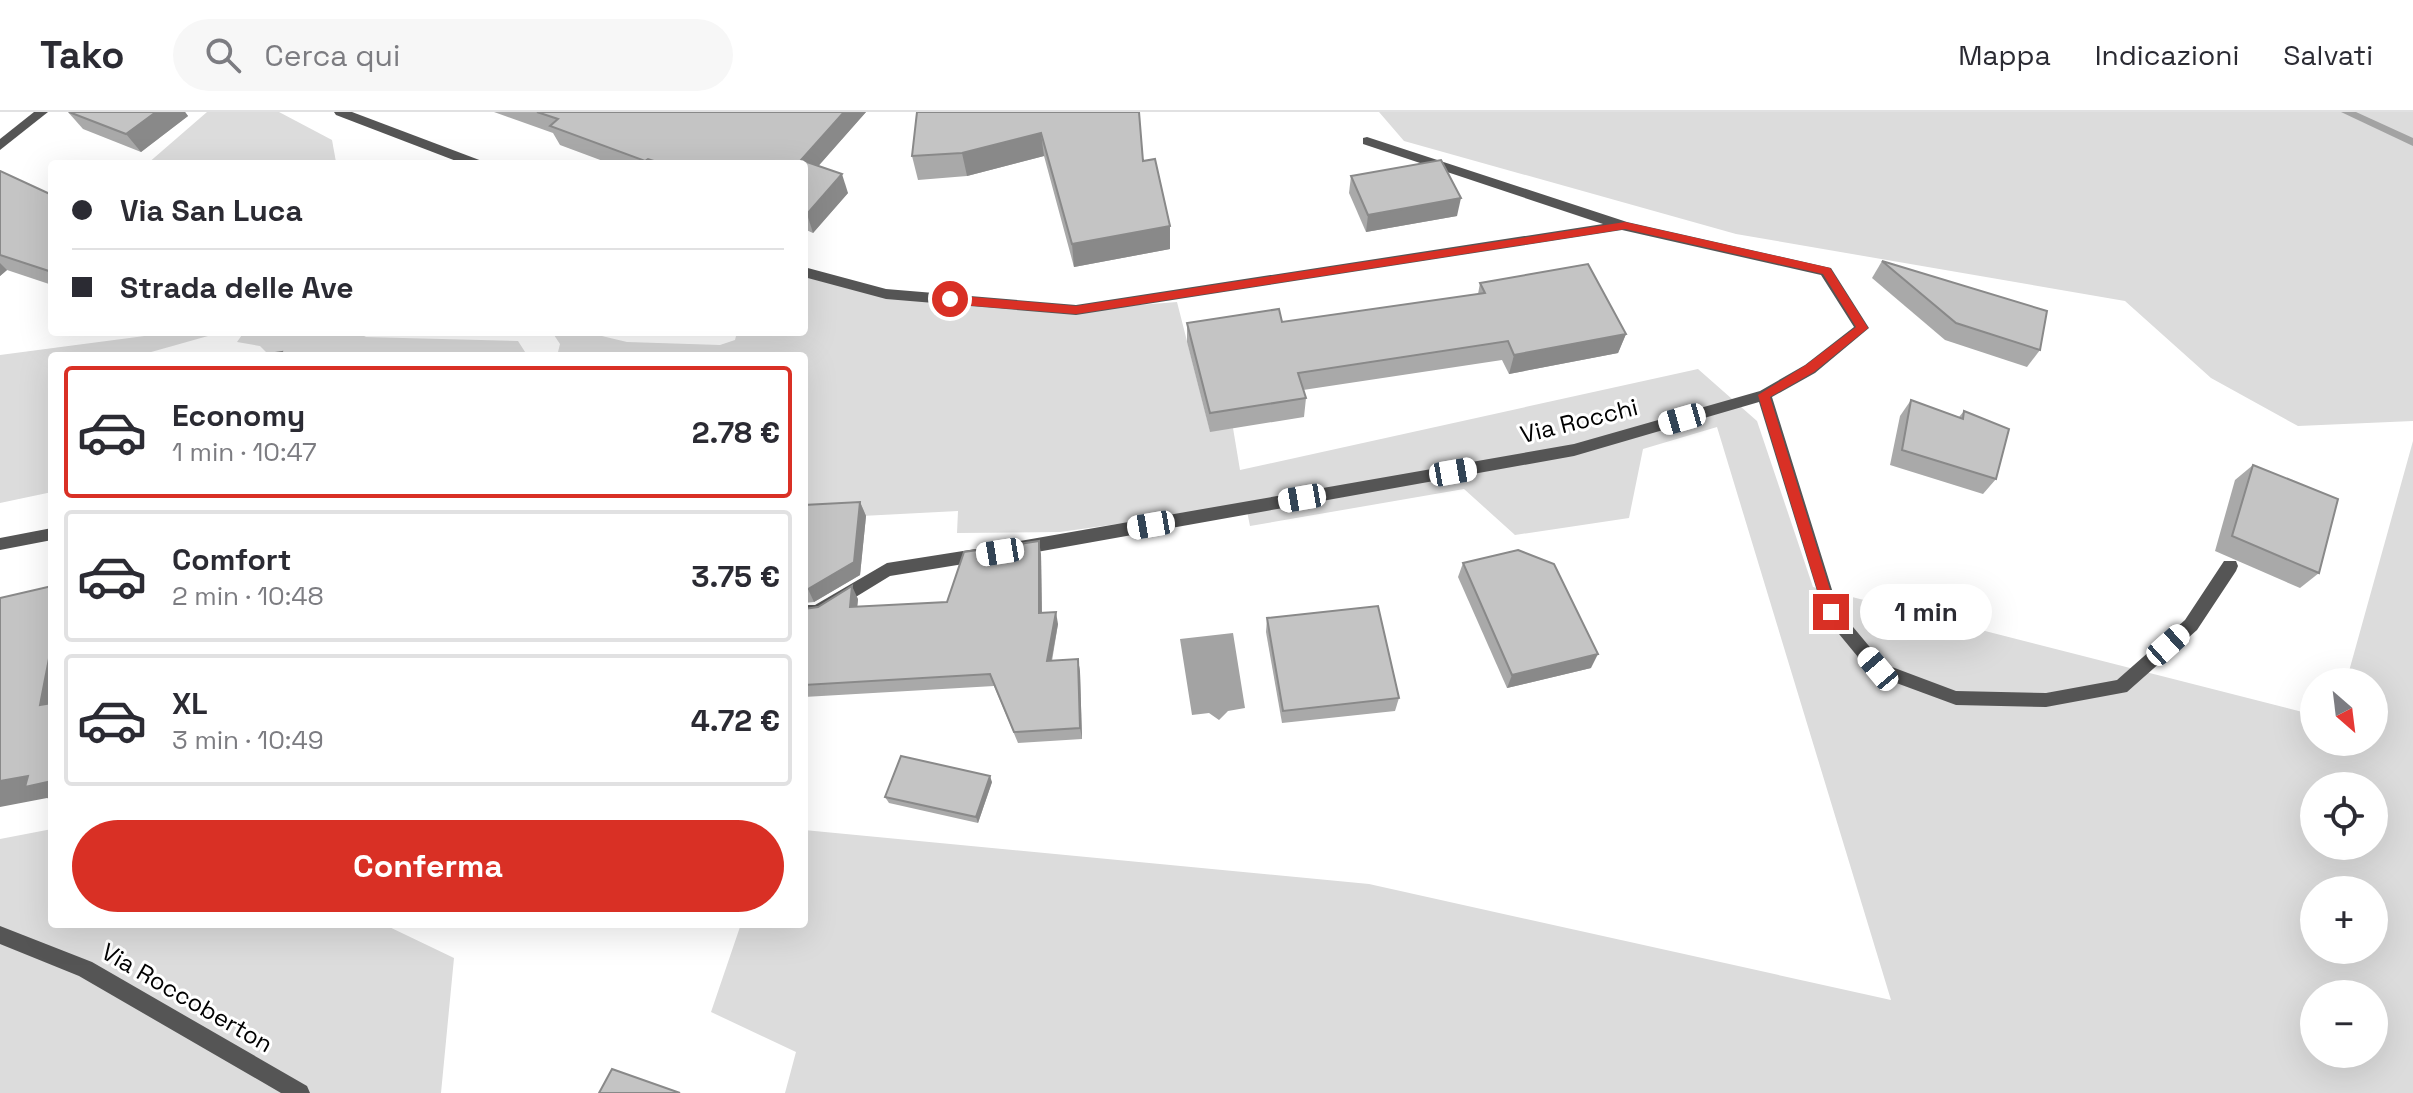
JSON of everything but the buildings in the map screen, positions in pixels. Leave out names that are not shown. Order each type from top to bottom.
[{"type":"street","points":[[0,146],[42,112]]},
{"type":"street","points":[[340,112],[466,160]]},
{"type":"street","name":"Via Rocchi","points":[[808,612],[817,612],[887,570],[1574,450],[1764,395],[1810,369],[1862,328],[1826,271],[1625,226],[1367,141]]},
{"type":"street","points":[[808,273],[886,294],[1076,310],[1625,226]]},
{"type":"street","points":[[1764,395],[1831,612],[1878,669],[1956,698],[2046,700],[2121,687],[2191,625],[2230,566]]},
{"type":"street","points":[[0,544],[48,535]]},
{"type":"street","name":"Via Roccoberton","points":[[0,935],[85,969],[300,1093]]},
{"type":"shaded area","points":[[207,112],[279,112],[332,140],[336,160],[152,160]]},
{"type":"shaded area","points":[[1379,112],[2413,112],[2413,421],[2298,426],[2211,378],[2125,301],[1736,234],[1404,141]]},
{"type":"shaded area","points":[[808,275],[887,294],[1076,310],[1177,302],[1210,431],[1233,428],[1240,470],[1698,369],[1757,421],[1813,587],[2300,711],[2300,756],[2388,756],[2388,668],[2350,668],[2413,441],[2413,1093],[785,1093],[796,1052],[711,1012],[740,928],[808,928],[808,830],[1369,884],[1891,1000],[1717,427],[1643,449],[1629,518],[1515,535],[1464,489],[1250,526],[1246,506],[1060,532],[957,533],[958,511],[808,519],[808,352],[558,352],[560,344],[555,336],[602,336],[627,342],[720,345],[735,340],[736,336],[808,336]]},
{"type":"shaded area","points":[[145,336],[208,336],[151,352],[48,352],[48,493],[0,503],[0,355]]},
{"type":"shaded area","points":[[241,336],[518,341],[525,352],[266,352],[260,346],[237,342]]},
{"type":"shaded area","points":[[1233,633],[1245,708],[1228,711],[1219,720],[1209,713],[1192,715],[1180,639]]},
{"type":"shaded area","points":[[48,830],[48,928],[391,928],[454,958],[441,1093],[0,1093],[0,839]]},
{"type":"waterway","points":[[2346,112],[2413,142]]},
{"type":"route","points":[[950,299],[1076,310],[1625,226],[1826,271],[1862,328],[1810,369],[1764,395],[1831,612]]}]
